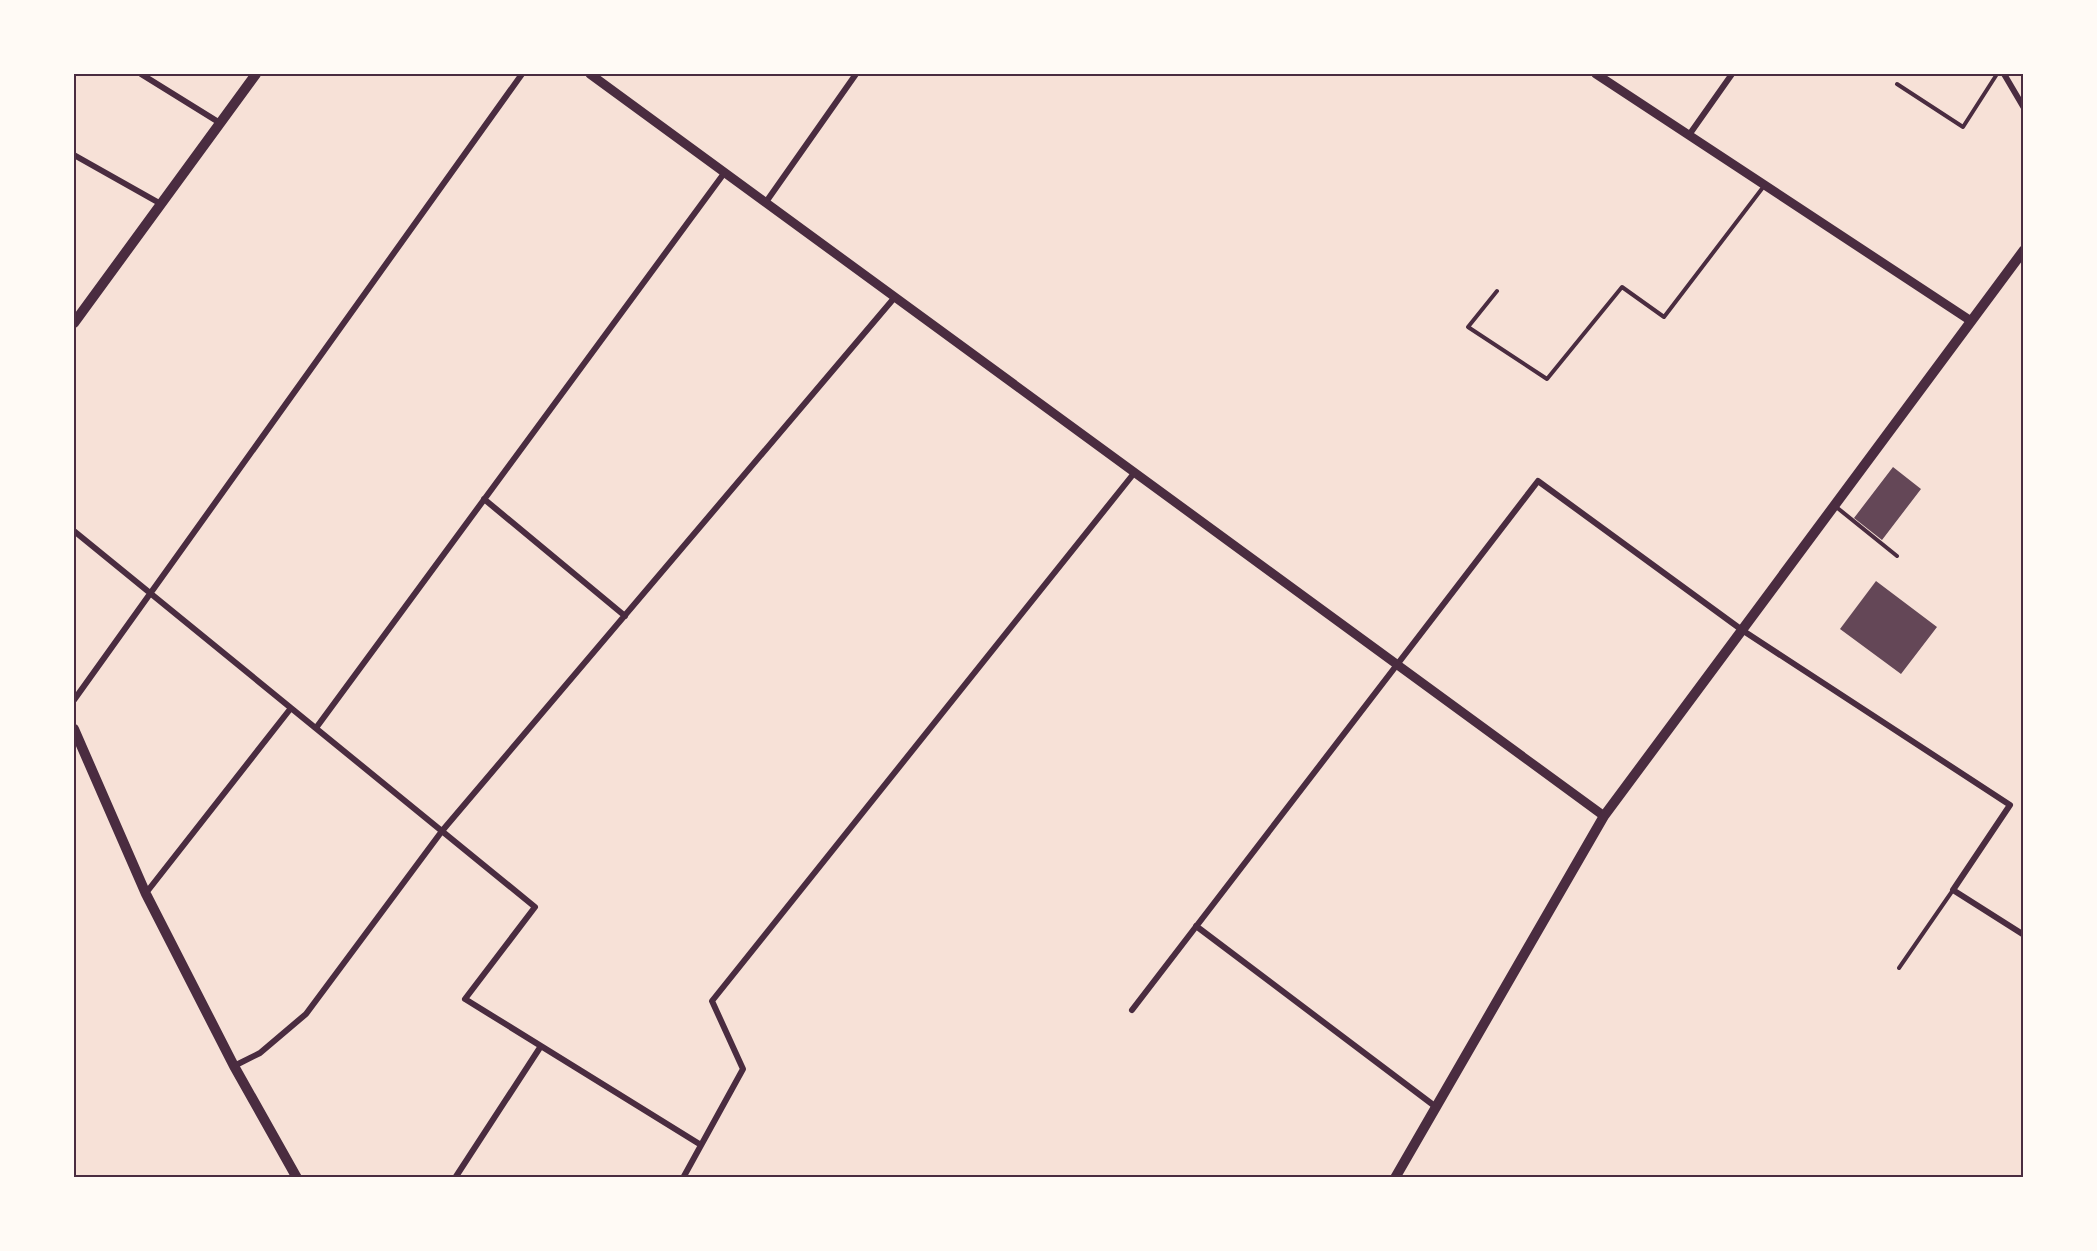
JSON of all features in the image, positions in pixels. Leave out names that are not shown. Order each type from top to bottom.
[{"type":"main road","points":[[74,323],[256,74]]},
{"type":"main road","points":[[1395,1178],[1604,816],[2024,250]]},
{"type":"main road","points":[[74,729],[146,894],[234,1066],[297,1178]]},
{"type":"street","points":[[141,74],[220,123]]},
{"type":"street","points":[[74,700],[522,74]]},
{"type":"street","points":[[590,74],[1604,816]]},
{"type":"street","points":[[766,202],[856,74]]},
{"type":"street","points":[[1596,74],[1971,321]]},
{"type":"street","points":[[1689,135],[1732,74]]},
{"type":"street","points":[[2004,74],[2024,108]]},
{"type":"street","points":[[74,155],[161,204]]},
{"type":"street","points":[[316,728],[725,172]]},
{"type":"street","points":[[234,1066],[260,1053],[306,1014],[442,831],[895,297]]},
{"type":"street","points":[[683,1178],[743,1069],[711,1001],[1135,472]]},
{"type":"street","points":[[1132,1010],[1538,481],[1742,630],[2010,805],[1953,890],[2024,935]]},
{"type":"street","points":[[484,499],[625,616]]},
{"type":"street","points":[[74,531],[535,907],[465,999],[701,1145]]},
{"type":"street","points":[[146,894],[291,708]]},
{"type":"street","points":[[1196,926],[1436,1107]]},
{"type":"street","points":[[455,1178],[541,1046]]},
{"type":"lane","points":[[1897,84],[1963,127],[1997,74]]},
{"type":"lane","points":[[1497,291],[1468,327],[1547,379],[1622,287],[1664,317],[1765,185]]},
{"type":"lane","points":[[1834,506],[1897,556]]},
{"type":"lane","points":[[1899,968],[1953,890]]},
{"type":"building","points":[[1893,467],[1921,489],[1882,540],[1854,518]]},
{"type":"building","points":[[1876,581],[1937,627],[1901,674],[1840,629]]}]
